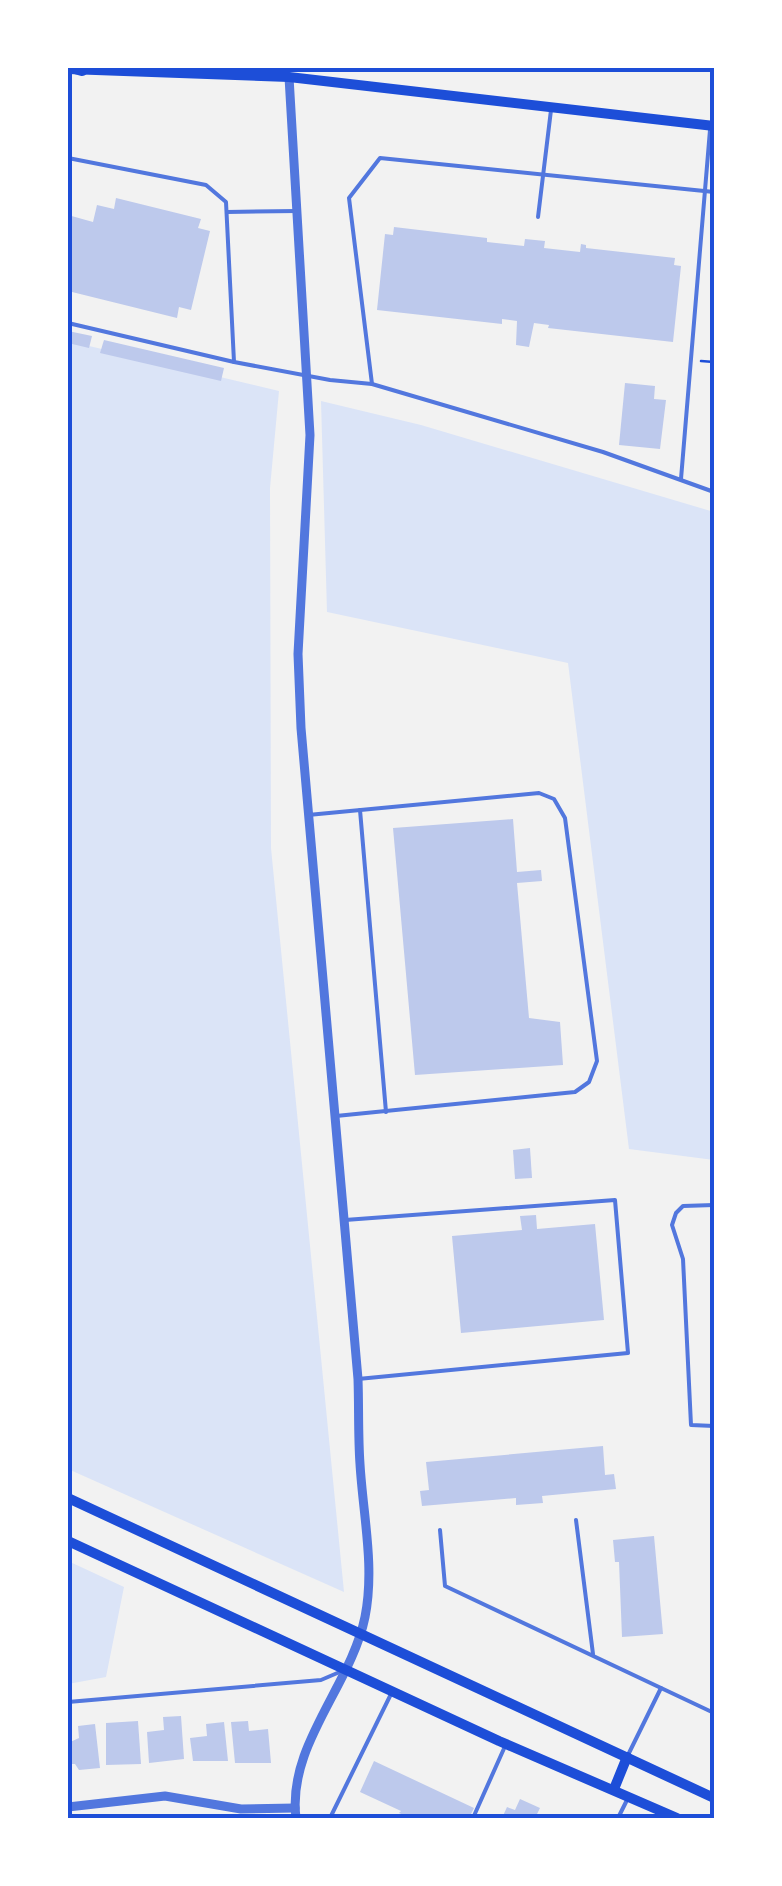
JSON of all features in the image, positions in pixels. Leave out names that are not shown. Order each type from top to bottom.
[{"type":"main road","points":[[75,69],[289,77],[713,126]]},
{"type":"main road","points":[[68,1498],[714,1798]]},
{"type":"main road","points":[[68,1540],[506,1744],[678,1818]]},
{"type":"main road","points":[[614,1789],[627,1757]]},
{"type":"street","points":[[68,1806],[165,1796],[240,1810],[296,1813],[303,1759],[362,1632],[370,1576],[358,1379],[308,815],[298,654],[310,435],[289,77]]},
{"type":"lane","points":[[538,217],[551,106]]},
{"type":"lane","points":[[681,480],[713,126]]},
{"type":"lane","points":[[68,158],[206,185],[226,202],[234,362]]},
{"type":"lane","points":[[372,384],[349,198],[380,158],[714,192]]},
{"type":"lane","points":[[228,212],[297,212]]},
{"type":"lane","points":[[68,323],[234,362],[372,384],[587,446],[714,492]]},
{"type":"lane","points":[[308,815],[538,794],[554,799],[565,818],[597,1062],[589,1082],[575,1092],[335,1116]]},
{"type":"lane","points":[[360,810],[386,1112]]},
{"type":"lane","points":[[344,1220],[615,1200],[622,1277],[628,1353],[358,1379]]},
{"type":"lane","points":[[714,1205],[683,1206],[672,1225],[683,1259],[692,1426],[714,1426]]},
{"type":"lane","points":[[576,1520],[593,1656]]},
{"type":"lane","points":[[440,1530],[445,1586],[714,1713]]},
{"type":"lane","points":[[68,1702],[321,1680],[346,1670]]},
{"type":"lane","points":[[627,1757],[661,1688]]},
{"type":"lane","points":[[330,1818],[392,1691]]},
{"type":"lane","points":[[473,1818],[506,1744]]},
{"type":"lane","points":[[618,1818],[629,1796]]},
{"type":"shaded area","points":[[68,341],[279,391],[270,488],[271,848],[344,1592],[68,1469]]},
{"type":"shaded area","points":[[321,401],[421,425],[714,512],[714,1160],[629,1149],[568,663],[327,612]]},
{"type":"shaded area","points":[[68,1561],[124,1587],[106,1677],[68,1684]]},
{"type":"building","points":[[116,198],[201,219],[198,228],[210,231],[191,310],[179,307],[177,318],[68,291],[68,215],[93,222],[97,205],[114,209]]},
{"type":"building","points":[[394,227],[487,238],[487,242],[524,246],[525,239],[545,241],[544,248],[580,252],[581,244],[586,248],[675,258],[674,265],[681,266],[673,342],[548,328],[549,325],[534,323],[529,347],[516,345],[517,321],[502,319],[502,324],[377,310],[385,234],[393,235]]},
{"type":"building","points":[[68,331],[92,336],[89,348],[68,343]]},
{"type":"building","points":[[104,340],[224,368],[221,381],[100,353]]},
{"type":"building","points":[[625,383],[655,386],[654,399],[666,400],[660,449],[619,445]]},
{"type":"building","points":[[513,819],[517,872],[541,870],[542,881],[517,883],[529,1018],[560,1022],[563,1065],[415,1075],[393,828]]},
{"type":"building","points":[[530,1148],[532,1178],[515,1179],[513,1150]]},
{"type":"building","points":[[536,1215],[537,1229],[595,1224],[604,1320],[461,1333],[452,1236],[522,1230],[520,1216]]},
{"type":"building","points":[[603,1446],[605,1475],[614,1474],[616,1489],[542,1496],[543,1503],[516,1505],[516,1498],[422,1506],[420,1491],[429,1490],[426,1462]]},
{"type":"building","points":[[654,1536],[663,1634],[622,1637],[619,1562],[615,1562],[613,1540]]},
{"type":"building","points":[[181,1716],[184,1759],[149,1763],[147,1732],[164,1730],[163,1717]]},
{"type":"building","points":[[138,1721],[141,1764],[106,1765],[106,1723]]},
{"type":"building","points":[[248,1721],[249,1731],[268,1729],[271,1763],[235,1763],[231,1722]]},
{"type":"building","points":[[224,1722],[228,1761],[193,1761],[190,1738],[207,1736],[206,1724]]},
{"type":"building","points":[[95,1724],[100,1768],[79,1770],[75,1764],[69,1764],[68,1743],[79,1738],[78,1726]]},
{"type":"building","points":[[374,1761],[474,1808],[469,1818],[410,1818],[360,1792]]},
{"type":"building","points":[[520,1799],[540,1808],[535,1818],[502,1818],[507,1807],[515,1810]]}]
